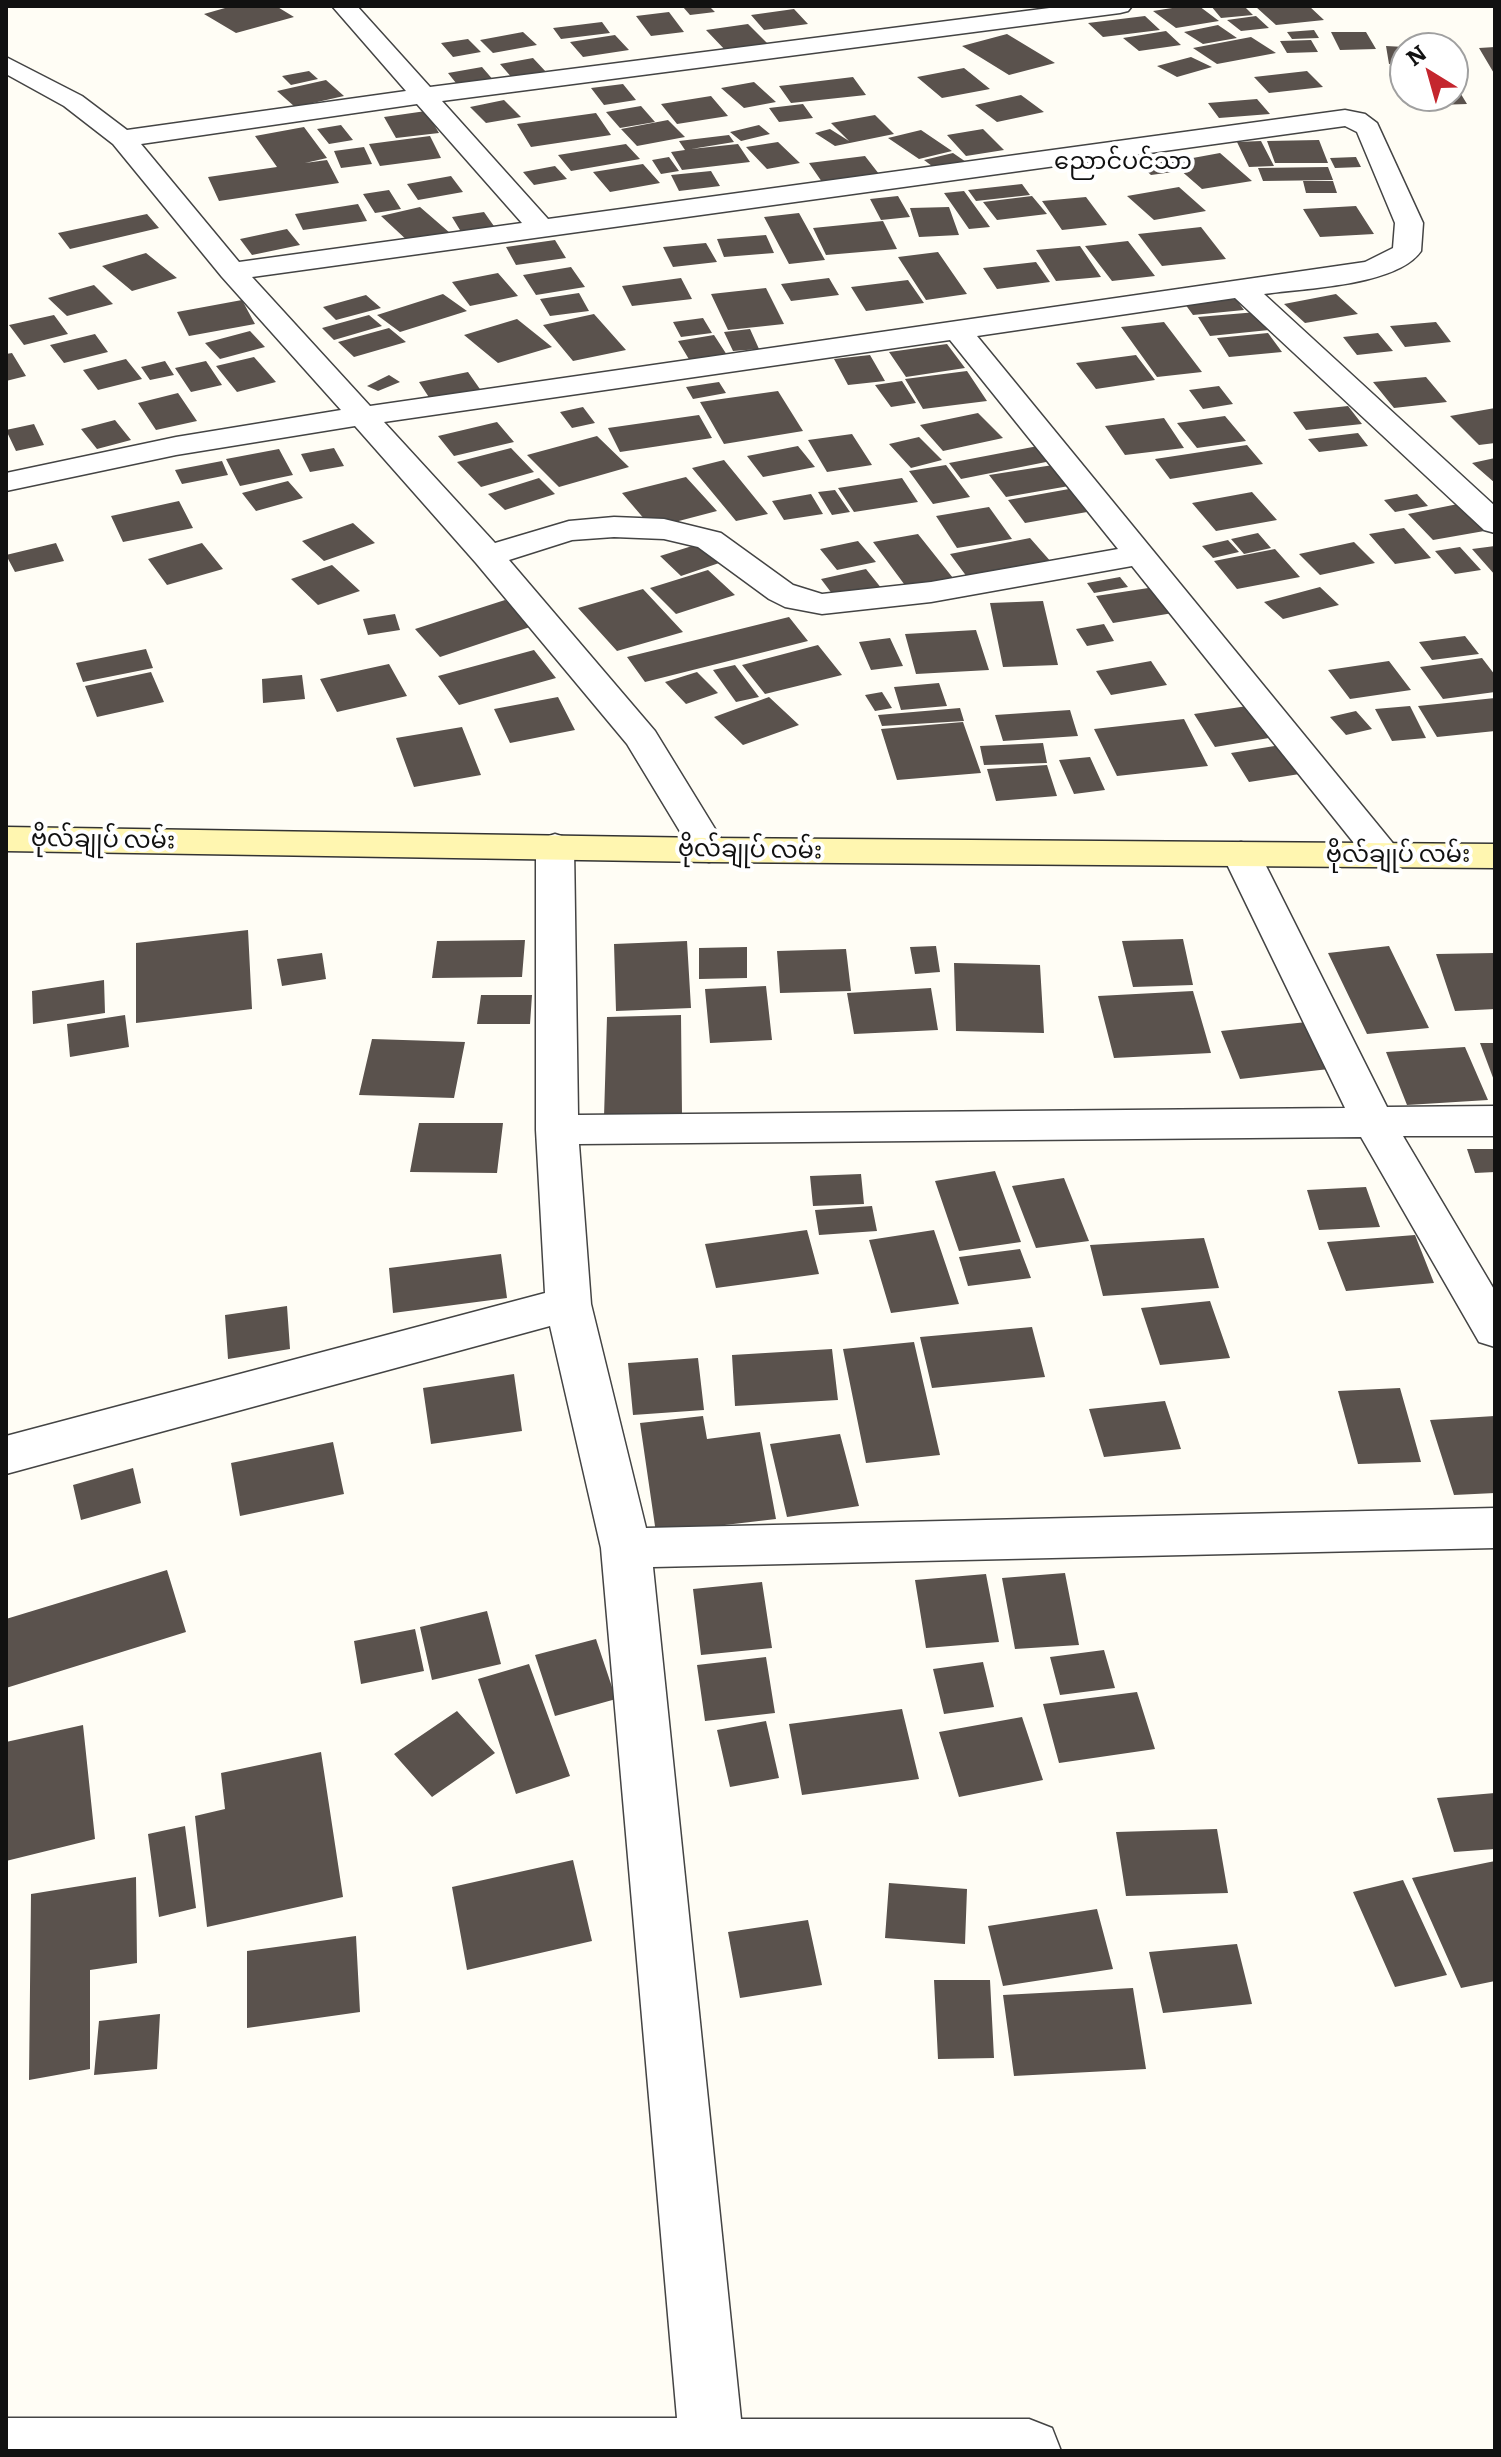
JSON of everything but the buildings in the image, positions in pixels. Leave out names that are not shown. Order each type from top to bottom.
[{"type":"street","points":[[344,6],[541,228]]},
{"type":"street","points":[[122,139],[422,96],[1120,6]]},
{"type":"street","points":[[6,64],[73,101],[122,139],[149,168],[232,271],[488,556],[642,739],[709,850]]},
{"type":"street","points":[[6,482],[176,446],[363,416],[1369,270],[1388,264],[1407,251],[1409,223],[1364,123],[1345,118],[232,271]]},
{"type":"street","points":[[1241,288],[1495,523]]},
{"type":"street","points":[[956,328],[1383,855]]},
{"type":"street","points":[[488,556],[569,531],[614,527],[664,529],[709,540],[781,592],[797,600],[822,604],[931,592],[1140,555]]},
{"type":"street","name":"ဗိုလ်ချုပ် လမ်း","points":[[6,839],[709,850],[1495,856]]},
{"type":"street","points":[[555,846],[557,1130],[568,1304],[626,1548],[712,2450]]},
{"type":"street","points":[[1241,854],[1372,1120],[1495,1330]]},
{"type":"street","points":[[557,1130],[1495,1121]]},
{"type":"street","points":[[6,1455],[568,1304]]},
{"type":"street","points":[[626,1548],[1495,1528]]},
{"type":"street","points":[[6,2450],[1029,2451]]},
{"type":"district","name":"ညောင်ပင်သာ","points":[[1123,162]]}]
